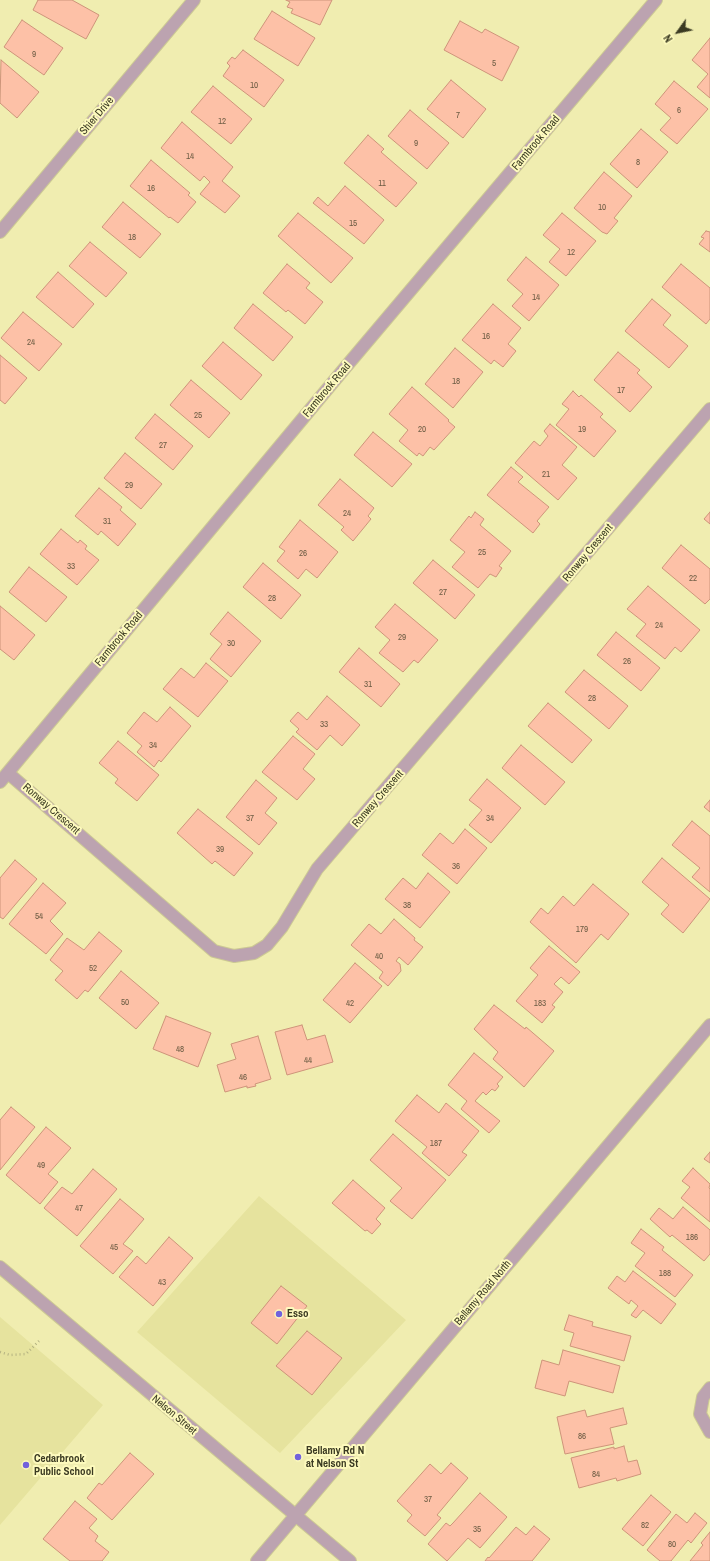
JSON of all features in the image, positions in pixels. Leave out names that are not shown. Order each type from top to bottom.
[{"type":"street","name":"Shier Drive","points":[[0,232],[194,0]]},
{"type":"street","name":"Farmbrook Road","points":[[0,782],[344,369],[656,0]]},
{"type":"street","name":"Ronway Crescent","points":[[8,773],[214,951],[234,956],[254,953],[267,945],[282,927],[317,869],[710,409]]},
{"type":"street","name":"Bellamy Road North","points":[[257,1561],[710,1025]]},
{"type":"street","name":"Nelson Street","points":[[0,1267],[350,1561]]},
{"type":"street","points":[[710,1388],[703,1398],[700,1414],[710,1432]]},
{"type":"path","points":[[0,1352],[10,1355],[26,1354],[39,1341]]},
{"type":"shaded area","points":[[259,1196],[406,1320],[280,1453],[137,1332]]},
{"type":"shaded area","name":"Cedarbrook Public School","points":[[0,1317],[103,1405],[0,1525]]},
{"type":"building","points":[[38,0],[72,0],[99,15],[86,39],[33,10]]},
{"type":"building","points":[[286,0],[332,0],[320,25],[291,13],[293,9],[287,7],[290,2]]},
{"type":"building","points":[[272,11],[315,38],[298,66],[254,39]]},
{"type":"building","points":[[22,20],[63,48],[44,75],[4,47]]},
{"type":"building","points":[[460,21],[482,33],[485,29],[519,47],[502,81],[444,50]]},
{"type":"building","points":[[710,38],[710,98],[697,87],[708,74],[692,60]]},
{"type":"building","points":[[243,50],[284,80],[264,107],[223,76],[230,66],[227,63],[232,57],[235,59]]},
{"type":"building","points":[[1,60],[39,92],[17,118],[0,103]]},
{"type":"building","points":[[451,80],[486,109],[463,138],[427,109]]},
{"type":"building","points":[[674,81],[708,109],[677,144],[660,130],[671,118],[655,104]]},
{"type":"building","points":[[213,86],[252,119],[231,144],[191,112]]},
{"type":"building","points":[[410,110],[449,143],[427,169],[388,136]]},
{"type":"building","points":[[182,122],[233,167],[222,181],[240,196],[225,213],[200,194],[210,182],[204,176],[200,181],[161,148]]},
{"type":"building","points":[[641,129],[668,152],[637,188],[610,164]]},
{"type":"building","points":[[368,135],[384,149],[381,152],[417,183],[396,207],[344,163]]},
{"type":"building","points":[[151,160],[190,193],[188,195],[196,202],[178,223],[170,217],[169,218],[130,186]]},
{"type":"building","points":[[604,172],[632,196],[614,218],[618,221],[607,234],[602,232],[574,208]]},
{"type":"building","points":[[345,186],[384,220],[364,244],[313,203],[318,197],[328,206]]},
{"type":"building","points":[[123,202],[161,234],[140,258],[102,227]]},
{"type":"building","points":[[298,213],[353,258],[331,283],[278,236]]},
{"type":"building","points":[[562,213],[596,241],[566,276],[549,262],[560,249],[543,235]]},
{"type":"building","points":[[706,231],[710,232],[710,252],[699,244],[704,238],[701,237]]},
{"type":"building","points":[[90,242],[127,273],[106,297],[69,266]]},
{"type":"building","points":[[526,257],[559,285],[529,321],[512,306],[523,294],[507,280]]},
{"type":"building","points":[[287,264],[310,283],[306,288],[323,302],[305,324],[288,310],[286,312],[263,293]]},
{"type":"building","points":[[681,264],[710,288],[710,319],[706,324],[662,287]]},
{"type":"building","points":[[58,272],[94,304],[73,328],[36,297]]},
{"type":"building","points":[[652,299],[671,315],[663,325],[688,346],[669,368],[625,331]]},
{"type":"building","points":[[253,304],[293,337],[273,361],[234,328]]},
{"type":"building","points":[[493,304],[521,328],[508,344],[516,351],[503,367],[494,360],[491,364],[462,340]]},
{"type":"building","points":[[23,312],[62,344],[39,371],[1,338]]},
{"type":"building","points":[[223,342],[262,375],[241,400],[202,366]]},
{"type":"building","points":[[455,348],[483,372],[453,408],[425,384]]},
{"type":"building","points":[[618,352],[640,370],[637,373],[652,387],[630,412],[594,380]]},
{"type":"building","points":[[0,355],[27,378],[5,404],[0,400]]},
{"type":"building","points":[[191,380],[230,413],[209,438],[170,405]]},
{"type":"building","points":[[412,387],[455,427],[434,450],[430,447],[423,456],[419,453],[417,456],[399,441],[408,430],[389,414]]},
{"type":"building","points":[[573,391],[579,397],[581,395],[603,414],[600,417],[616,431],[594,457],[556,425],[569,409],[562,404]]},
{"type":"building","points":[[155,414],[193,446],[173,470],[135,438]]},
{"type":"building","points":[[550,424],[577,447],[562,465],[577,478],[558,500],[515,463],[534,441],[540,446],[548,436],[544,431]]},
{"type":"building","points":[[373,432],[412,464],[392,487],[354,455]]},
{"type":"building","points":[[125,453],[162,484],[141,509],[104,478]]},
{"type":"building","points":[[511,467],[523,477],[518,482],[549,507],[537,521],[540,524],[533,533],[487,495]]},
{"type":"building","points":[[340,479],[374,508],[368,516],[371,519],[353,541],[341,530],[344,527],[318,505]]},
{"type":"building","points":[[99,488],[122,507],[120,510],[136,524],[118,546],[101,531],[98,535],[75,516]]},
{"type":"building","points":[[475,512],[484,519],[480,525],[511,551],[499,566],[502,568],[496,577],[490,574],[478,588],[452,567],[465,552],[450,540],[469,516],[471,518]]},
{"type":"building","points":[[710,512],[710,524],[704,519]]},
{"type":"building","points":[[300,520],[338,552],[317,578],[306,569],[298,579],[277,561],[285,551],[279,547]]},
{"type":"building","points":[[61,529],[78,543],[80,540],[87,546],[85,549],[99,560],[77,585],[40,554]]},
{"type":"building","points":[[681,545],[710,569],[710,599],[705,604],[662,568]]},
{"type":"building","points":[[433,560],[475,595],[455,619],[413,583]]},
{"type":"building","points":[[263,563],[301,595],[281,619],[243,587]]},
{"type":"building","points":[[29,567],[67,597],[46,622],[9,592]]},
{"type":"building","points":[[648,586],[700,630],[681,652],[675,647],[665,659],[636,636],[646,624],[627,609]]},
{"type":"building","points":[[395,604],[438,640],[418,663],[414,660],[403,672],[379,653],[390,640],[375,627]]},
{"type":"building","points":[[0,606],[35,635],[14,660],[0,649]]},
{"type":"building","points":[[228,612],[261,641],[231,677],[210,659],[222,644],[210,634]]},
{"type":"building","points":[[616,632],[660,668],[641,691],[597,655]]},
{"type":"building","points":[[359,648],[400,684],[381,707],[339,672]]},
{"type":"building","points":[[206,663],[228,681],[198,717],[163,689],[181,668],[194,678]]},
{"type":"building","points":[[584,670],[628,706],[609,729],[565,692]]},
{"type":"building","points":[[327,696],[360,725],[342,746],[330,735],[317,750],[296,732],[299,729],[290,721],[298,712],[307,720]]},
{"type":"building","points":[[548,703],[592,740],[572,763],[528,726]]},
{"type":"building","points":[[170,707],[191,726],[161,762],[159,760],[154,767],[137,752],[142,746],[127,733],[144,712],[157,722]]},
{"type":"building","points":[[293,736],[315,754],[303,769],[315,779],[297,800],[262,772]]},
{"type":"building","points":[[118,741],[159,775],[137,801],[115,783],[118,779],[99,763]]},
{"type":"building","points":[[521,745],[565,782],[545,805],[502,768]]},
{"type":"building","points":[[487,779],[521,808],[491,843],[469,825],[482,810],[469,800]]},
{"type":"building","points":[[256,780],[277,798],[265,813],[277,823],[259,845],[226,817]]},
{"type":"building","points":[[710,800],[710,812],[704,807]]},
{"type":"building","points":[[198,809],[253,853],[234,876],[215,861],[212,864],[177,833]]},
{"type":"building","points":[[692,821],[710,836],[710,892],[692,877],[700,868],[672,845]]},
{"type":"building","points":[[465,829],[487,848],[457,884],[422,855],[440,833],[453,844]]},
{"type":"building","points":[[662,858],[710,899],[683,933],[661,914],[669,905],[642,882]]},
{"type":"building","points":[[15,860],[37,879],[3,919],[0,917],[0,878]]},
{"type":"building","points":[[428,873],[450,892],[420,928],[385,899],[403,878],[416,889]]},
{"type":"building","points":[[43,883],[66,903],[50,921],[63,934],[46,954],[9,924]]},
{"type":"building","points":[[593,884],[629,914],[608,940],[601,934],[576,963],[530,922],[541,908],[548,914],[563,896],[574,906]]},
{"type":"building","points":[[394,919],[415,938],[414,940],[423,947],[408,965],[399,957],[396,961],[400,964],[401,971],[388,986],[379,978],[383,972],[351,945],[369,924],[381,934]]},
{"type":"building","points":[[99,932],[122,951],[88,992],[85,990],[77,999],[55,980],[63,971],[50,960],[67,938],[84,950]]},
{"type":"building","points":[[549,946],[580,972],[569,984],[561,977],[554,984],[563,992],[552,1005],[555,1007],[542,1023],[516,1001],[538,975],[530,968]]},
{"type":"building","points":[[355,963],[382,986],[350,1023],[323,1000]]},
{"type":"building","points":[[121,971],[159,1003],[136,1029],[99,998]]},
{"type":"building","points":[[494,1005],[525,1029],[526,1027],[554,1051],[524,1087],[493,1059],[498,1052],[474,1029]]},
{"type":"building","points":[[166,1016],[211,1033],[198,1067],[153,1049]]},
{"type":"building","points":[[302,1025],[307,1040],[325,1035],[333,1062],[287,1075],[275,1032]]},
{"type":"building","points":[[258,1036],[271,1079],[255,1084],[256,1086],[247,1088],[247,1086],[225,1092],[217,1065],[236,1059],[231,1044]]},
{"type":"building","points":[[474,1053],[503,1077],[497,1084],[499,1086],[495,1091],[492,1089],[486,1095],[483,1092],[475,1101],[500,1121],[489,1133],[461,1109],[467,1101],[448,1085]]},
{"type":"building","points":[[417,1095],[439,1113],[446,1103],[479,1131],[462,1152],[467,1155],[449,1176],[422,1153],[427,1147],[395,1121]]},
{"type":"building","points":[[11,1107],[35,1127],[0,1170],[0,1120]]},
{"type":"building","points":[[46,1127],[71,1148],[48,1174],[58,1182],[40,1204],[6,1175]]},
{"type":"building","points":[[393,1134],[446,1180],[412,1219],[390,1201],[402,1188],[370,1160]]},
{"type":"building","points":[[710,1152],[710,1163],[704,1159]]},
{"type":"building","points":[[693,1168],[710,1184],[710,1222],[681,1198],[690,1187],[682,1181]]},
{"type":"building","points":[[93,1169],[117,1189],[77,1236],[44,1208],[62,1187],[72,1194]]},
{"type":"building","points":[[353,1180],[385,1208],[376,1219],[381,1224],[372,1234],[367,1230],[365,1231],[332,1203]]},
{"type":"building","points":[[120,1199],[144,1219],[123,1244],[133,1251],[113,1274],[80,1246]]},
{"type":"building","points":[[683,1207],[710,1230],[710,1254],[704,1261],[672,1235],[670,1237],[650,1219],[659,1208],[673,1219]]},
{"type":"building","points":[[641,1229],[664,1247],[662,1250],[693,1275],[675,1297],[635,1266],[645,1253],[631,1243]]},
{"type":"building","points":[[169,1237],[193,1258],[153,1306],[119,1277],[137,1256],[146,1264]]},
{"type":"building","points":[[633,1271],[676,1304],[661,1324],[643,1310],[636,1318],[631,1315],[638,1306],[631,1300],[629,1304],[608,1288],[617,1276],[625,1282]]},
{"type":"building","name":"Esso","points":[[281,1286],[307,1306],[277,1344],[251,1323]]},
{"type":"building","points":[[569,1315],[593,1322],[592,1326],[631,1336],[624,1361],[570,1346],[574,1333],[564,1330]]},
{"type":"building","points":[[307,1331],[342,1358],[312,1395],[276,1366]]},
{"type":"building","points":[[563,1350],[620,1366],[613,1393],[569,1381],[565,1396],[535,1388],[542,1360],[559,1365]]},
{"type":"building","points":[[623,1408],[627,1424],[610,1428],[614,1444],[565,1454],[557,1417],[585,1410],[587,1417]]},
{"type":"building","points":[[624,1446],[628,1462],[637,1460],[641,1474],[617,1481],[616,1478],[579,1488],[571,1458],[614,1447],[614,1449]]},
{"type":"building","points":[[130,1453],[154,1474],[112,1520],[87,1498],[99,1483],[102,1485]]},
{"type":"building","points":[[451,1463],[468,1478],[437,1515],[441,1518],[425,1536],[407,1521],[412,1515],[397,1501],[430,1464],[441,1474]]},
{"type":"building","points":[[480,1493],[507,1517],[480,1548],[468,1538],[447,1561],[428,1544],[446,1523],[450,1526]]},
{"type":"building","points":[[651,1495],[671,1512],[643,1546],[622,1529]]},
{"type":"building","points":[[75,1501],[97,1519],[89,1528],[98,1536],[95,1541],[109,1552],[102,1561],[70,1561],[43,1539]]},
{"type":"building","points":[[695,1513],[707,1523],[691,1543],[688,1540],[671,1561],[660,1561],[647,1550],[676,1514],[687,1523]]},
{"type":"building","points":[[534,1526],[550,1539],[532,1561],[485,1561],[516,1527],[526,1535]]},
{"type":"building","points":[[710,1532],[710,1561],[690,1561],[703,1545],[701,1543]]},
{"type":"place","name":"Esso","points":[[279,1314]]},
{"type":"place","name":"Bellamy Rd N at Nelson St","points":[[298,1457]]},
{"type":"place","name":"Cedarbrook Public School","points":[[26,1465]]}]
